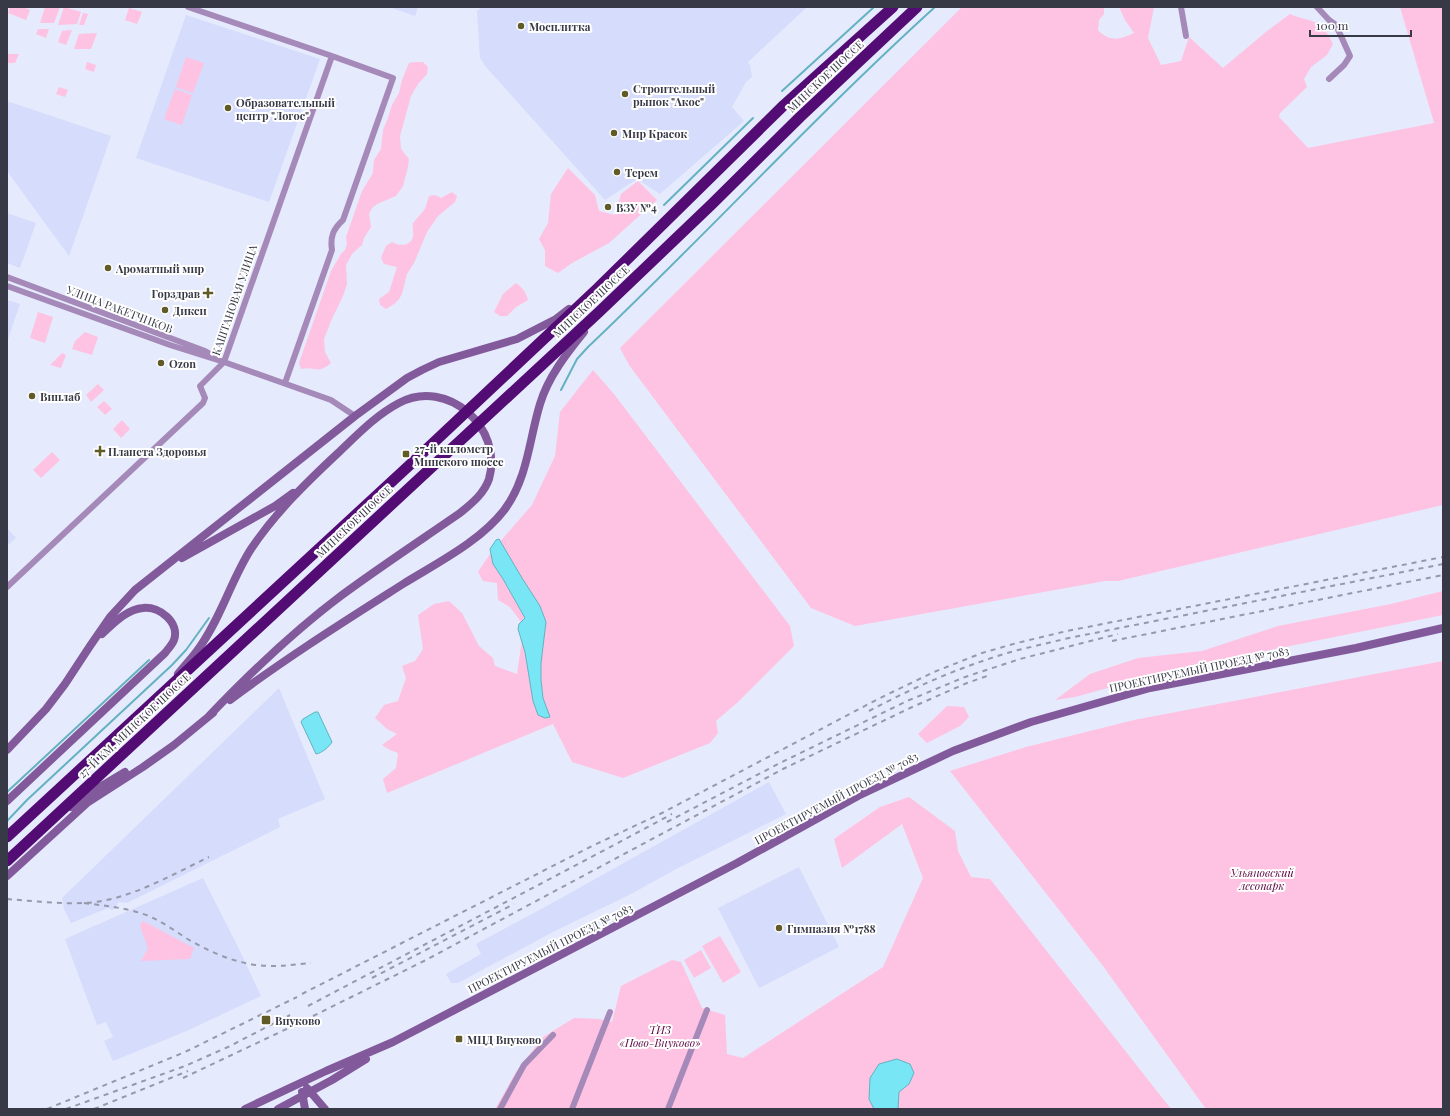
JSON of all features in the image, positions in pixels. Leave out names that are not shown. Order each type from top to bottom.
[{"type":"highway","name":"МИНСКОЕ ШОССЕ","points":[[267,597],[598,288],[784,105],[893,7]]},
{"type":"highway","name":"МИНСКОЕ ШОССЕ","points":[[279,608],[599,312],[800,117],[917,7]]},
{"type":"highway","name":"27-Й КМ, МИНСКОЕ ШОССЕ","points":[[7,837],[267,597]]},
{"type":"highway","name":"27-Й КМ, МИНСКОЕ ШОССЕ","points":[[7,861],[279,608]]},
{"type":"main road","points":[[7,750],[46,709],[110,617],[135,590],[355,416],[407,378],[422,370],[439,362],[517,339],[556,319],[598,288]]},
{"type":"main road","points":[[7,876],[87,803],[164,752],[209,716],[295,654],[461,547],[495,521],[517,490],[521,480],[544,392],[565,355],[599,312]]},
{"type":"main road","points":[[153,703],[199,648],[212,626],[234,579],[252,549],[273,520],[305,485],[358,435],[390,408],[412,398],[425,396],[449,400],[470,413],[485,433],[489,445],[491,470],[484,490],[460,513],[342,596],[243,681],[209,716]]},
{"type":"main road","points":[[154,575],[206,543],[274,506],[305,485]]},
{"type":"main road","points":[[7,801],[165,653],[171,646],[174,639],[174,630],[166,615],[158,610],[142,608],[118,619],[90,646]]},
{"type":"main road","name":"ПРОЕКТИРУЕМЫЙ ПРОЕЗД № 7083","points":[[245,1109],[389,1044],[663,902],[858,796],[953,751],[1031,722],[1150,688],[1356,648],[1443,628]]},
{"type":"main road","points":[[40,830],[115,777],[164,752]]},
{"type":"main road","name":"ПРОЕКТИРУЕМЫЙ ПРОЕЗД № 7083","points":[[278,1109],[332,1080],[389,1044]]},
{"type":"main road","points":[[301,1083],[325,1109]]},
{"type":"main road","points":[[301,1083],[304,1109]]},
{"type":"main road","points":[[290,1103],[304,1109]]},
{"type":"street","points":[[188,7],[392,78],[342,220],[336,226],[332,234],[332,250],[285,383]]},
{"type":"street","points":[[1181,7],[1186,36]]},
{"type":"street","points":[[1316,7],[1336,25],[1350,56],[1344,65],[1329,79]]},
{"type":"street","name":"КАШТАНОВАЯ УЛИЦА","points":[[7,587],[204,403],[205,398],[200,386],[224,362],[332,56]]},
{"type":"street","name":"УЛИЦА РАКЕТЧИКОВ","points":[[7,277],[205,351],[224,362]]},
{"type":"street","name":"УЛИЦА РАКЕТЧИКОВ","points":[[7,286],[170,346],[224,362],[294,386],[331,400],[355,416]]},
{"type":"street","points":[[668,1109],[707,1010]]},
{"type":"street","points":[[572,1109],[610,1012]]},
{"type":"street","points":[[500,1109],[524,1065],[553,1035]]},
{"type":"shaded area","points":[[389,7],[418,7],[415,16]]},
{"type":"shaded area","name":"Строительный рынок \"Акос\"","points":[[482,7],[807,7],[748,62],[752,77],[746,82],[732,107],[744,121],[660,194],[637,179],[605,200],[486,67],[480,58],[477,11]]},
{"type":"shaded area","name":"Образовательный центр \"Логос\"","points":[[186,15],[320,59],[269,202],[136,158]]},
{"type":"shaded area","points":[[7,101],[111,136],[69,256],[7,171]]},
{"type":"shaded area","points":[[7,213],[36,223],[20,268],[7,263]]},
{"type":"shaded area","points":[[7,300],[20,304],[7,342]]},
{"type":"shaded area","points":[[7,528],[16,538],[7,546]]},
{"type":"shaded area","points":[[279,688],[325,799],[278,819],[280,827],[127,903],[118,902],[116,908],[112,910],[108,908],[71,923],[64,909],[62,898]]},
{"type":"shaded area","points":[[769,782],[786,814],[676,869],[631,894],[553,932],[458,983],[451,983],[446,974],[481,954],[476,944]]},
{"type":"shaded area","name":"Гимназия №1788","points":[[799,867],[839,947],[759,988],[718,908]]},
{"type":"shaded area","points":[[203,878],[261,996],[189,1030],[113,1061],[104,1041],[113,1037],[106,1022],[97,1025],[65,939]]},
{"type":"green space","points":[[10,7],[23,7],[30,10],[26,20],[8,13]]},
{"type":"green space","points":[[45,7],[60,7],[54,23],[40,23]]},
{"type":"green space","points":[[64,7],[81,12],[77,24],[58,25]]},
{"type":"green space","points":[[962,7],[1104,7],[1104,14],[1099,20],[1098,30],[1106,37],[1115,39],[1134,33],[1125,20],[1119,7],[1154,7],[1148,38],[1161,65],[1181,61],[1189,37],[1223,68],[1290,14],[1313,21],[1324,29],[1333,44],[1327,55],[1311,67],[1304,79],[1307,87],[1280,113],[1279,117],[1308,148],[1434,123],[1400,7],[1443,7],[1443,505],[1118,581],[1105,581],[855,626],[811,608],[629,365],[620,348]]},
{"type":"green space","points":[[129,8],[142,12],[137,24],[125,20]]},
{"type":"green space","points":[[83,13],[88,14],[84,25],[79,25]]},
{"type":"green space","points":[[38,29],[49,29],[46,38],[36,34]]},
{"type":"green space","points":[[72,30],[66,45],[58,42],[62,31]]},
{"type":"green space","points":[[97,33],[91,49],[74,49],[79,34]]},
{"type":"green space","points":[[7,54],[19,54],[15,63],[7,63]]},
{"type":"green space","points":[[186,57],[204,63],[193,93],[176,87]]},
{"type":"green space","points":[[87,62],[96,65],[94,72],[85,69]]},
{"type":"green space","points":[[423,62],[428,67],[427,74],[418,84],[411,96],[400,136],[401,149],[409,159],[403,186],[396,196],[377,204],[372,208],[369,214],[371,227],[364,238],[362,245],[352,254],[346,265],[347,284],[324,339],[325,352],[331,363],[322,369],[301,369],[299,363],[331,271],[345,250],[347,244],[346,237],[362,191],[373,173],[374,160],[381,149],[383,130],[392,105],[399,93],[402,80],[409,63]]},
{"type":"green space","points":[[59,87],[68,90],[65,97],[56,94]]},
{"type":"green space","points":[[175,89],[192,95],[182,125],[164,119]]},
{"type":"green space","points":[[568,168],[595,195],[599,211],[615,215],[621,194],[638,181],[657,200],[609,243],[572,263],[558,273],[545,266],[545,250],[539,239],[548,223],[551,194]]},
{"type":"green space","points":[[452,192],[457,196],[455,202],[438,216],[427,232],[414,263],[407,274],[402,294],[394,304],[386,309],[380,305],[379,299],[389,292],[397,267],[384,264],[381,258],[386,246],[392,242],[401,245],[409,243],[413,237],[413,223],[425,209],[429,196],[435,195],[441,198]]},
{"type":"green space","points":[[516,283],[524,290],[528,300],[516,307],[507,316],[500,316],[494,312],[503,294]]},
{"type":"green space","points":[[38,312],[53,317],[45,343],[30,338]]},
{"type":"green space","points":[[85,332],[98,337],[92,355],[72,349],[75,341]]},
{"type":"green space","points":[[62,353],[66,355],[61,368],[50,365]]},
{"type":"green space","points":[[593,370],[614,394],[790,626],[794,646],[738,702],[716,721],[718,733],[710,743],[623,778],[572,762],[553,724],[387,793],[383,779],[396,768],[398,753],[382,745],[397,734],[387,729],[375,718],[384,705],[398,701],[406,678],[402,666],[415,661],[423,649],[418,615],[434,604],[449,601],[462,613],[479,646],[493,658],[495,666],[517,674],[524,626],[510,607],[498,600],[497,583],[483,581],[478,572],[492,551],[532,505],[555,456],[560,412]]},
{"type":"green space","points":[[98,384],[104,390],[91,402],[86,395]]},
{"type":"green space","points":[[104,401],[112,409],[105,415],[97,407]]},
{"type":"green space","points":[[122,420],[130,429],[121,438],[113,429]]},
{"type":"green space","points":[[52,452],[60,460],[41,478],[33,470]]},
{"type":"green space","points":[[1443,591],[1443,615],[1177,669],[1075,697],[1055,700],[1090,674],[1138,658],[1202,651],[1278,626],[1391,604]]},
{"type":"green space","name":"Ульяновский лесопарк","points":[[1443,661],[1443,1109],[1206,1109],[1103,966],[950,771],[1026,747],[1134,720]]},
{"type":"green space","points":[[947,706],[964,707],[969,717],[960,726],[927,743],[918,734]]},
{"type":"green space","name":"ТИЗ «Ново-Внуково»","points":[[909,797],[955,831],[958,851],[971,877],[990,879],[1171,1109],[495,1109],[516,1072],[543,1037],[574,1018],[599,1019],[612,1022],[621,986],[672,960],[681,962],[702,1008],[725,1015],[727,1054],[743,1058],[883,967],[923,878],[902,824],[842,868],[834,839],[880,807]]},
{"type":"green space","points":[[143,921],[194,948],[190,959],[141,961],[148,948],[140,926]]},
{"type":"green space","points":[[720,936],[741,972],[723,983],[702,946]]},
{"type":"green space","points":[[701,950],[711,968],[694,978],[684,960]]},
{"type":"water","points":[[499,539],[540,606],[546,622],[541,663],[541,680],[543,698],[550,717],[545,718],[538,715],[533,701],[525,652],[518,629],[519,624],[525,618],[493,564],[490,549],[496,540]]},
{"type":"water","points":[[315,712],[318,712],[332,742],[325,750],[316,754],[301,722],[303,719]]},
{"type":"water","points":[[897,1059],[910,1064],[914,1073],[909,1084],[899,1092],[898,1109],[874,1109],[869,1099],[870,1078],[879,1064]]},
{"type":"waterway","points":[[782,91],[874,7]]},
{"type":"waterway","points":[[561,390],[577,359],[588,347],[632,305],[803,133],[890,48],[935,7]]},
{"type":"waterway","points":[[664,205],[753,118]]},
{"type":"waterway","points":[[7,821],[27,800],[172,665],[186,650],[209,618]]},
{"type":"waterway","points":[[7,792],[149,660]]},
{"type":"railway","points":[[302,994],[590,847],[662,813],[878,699],[934,672],[982,653],[1067,631],[1443,557]]},
{"type":"railway","points":[[869,711],[942,676],[1018,650],[1069,638],[1443,564]]},
{"type":"railway","points":[[1112,641],[1443,575]]},
{"type":"railway","points":[[667,822],[780,763],[907,701],[965,677],[1020,659],[1118,634]]},
{"type":"railway","points":[[313,1016],[424,961],[783,769],[910,708],[967,683],[990,675]]},
{"type":"railway","points":[[308,1006],[672,814]]},
{"type":"railway","points":[[7,899],[83,903],[115,898],[132,893],[209,857]]},
{"type":"railway","points":[[84,903],[109,906],[141,913],[163,923],[201,947],[242,962],[273,966],[311,963]]},
{"type":"railway","points":[[372,978],[514,904]]},
{"type":"railway","points":[[47,1109],[185,1052],[297,997]]},
{"type":"railway","points":[[66,1109],[185,1066],[228,1047],[290,1015]]},
{"type":"railway","points":[[183,1078],[295,1025]]},
{"type":"railway","points":[[94,1109],[188,1071]]},
{"type":"place","name":"Мосплитка","points":[[521,26]]},
{"type":"place","name":"Строительный рынок \"Акос\"","points":[[625,94]]},
{"type":"place","name":"Образовательный центр \"Логос\"","points":[[228,108]]},
{"type":"place","name":"Мир Красок","points":[[614,133]]},
{"type":"place","name":"Терем","points":[[617,172]]},
{"type":"place","name":"ВЗУ №4","points":[[608,207]]},
{"type":"place","name":"Ароматный мир","points":[[108,268]]},
{"type":"place","name":"Горздрав","points":[[208,293]]},
{"type":"place","name":"Дикси","points":[[165,310]]},
{"type":"place","name":"Ozon","points":[[161,363]]},
{"type":"place","name":"Винлаб","points":[[32,396]]},
{"type":"place","name":"Планета Здоровья","points":[[100,451]]},
{"type":"place","name":"27-й километр Минского шоссе","points":[[406,454]]},
{"type":"place","name":"Гимназия №1788","points":[[779,928]]},
{"type":"place","name":"Внуково","points":[[266,1020]]},
{"type":"place","name":"МЦД Внуково","points":[[459,1039]]}]
